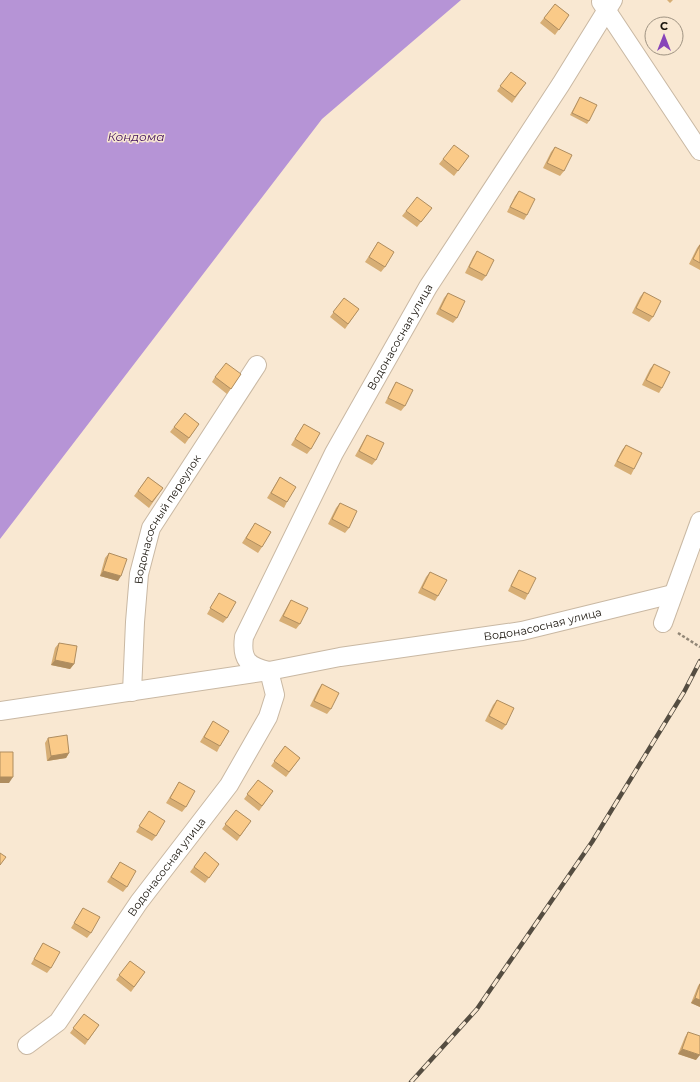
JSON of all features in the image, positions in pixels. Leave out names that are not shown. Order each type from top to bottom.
[{"type":"street","name":"Водонасосная улица","points":[[606,3],[627,43],[700,151]]},
{"type":"street","name":"Водонасосная улица","points":[[606,3],[561,84],[428,287],[334,453],[244,637],[243,646],[249,663],[256,668],[269,671],[340,657],[522,631],[673,594]]},
{"type":"street","name":"Водонасосный переулок","points":[[132,692],[134,622],[139,574],[151,528],[257,365]]},
{"type":"street","points":[[663,623],[700,521]]},
{"type":"street","name":"Водонасосная улица","points":[[27,1045],[58,1022],[139,902],[229,785],[268,717],[276,696],[269,671]]},
{"type":"street","points":[[0,711],[269,671]]},
{"type":"path","points":[[663,623],[700,647]]},
{"type":"water","name":"Кондома","points":[[0,0],[461,0],[322,119],[0,539]]},
{"type":"building","points":[[555,4],[569,15],[559,30],[544,18]]},
{"type":"building","points":[[511,72],[526,83],[515,97],[500,86]]},
{"type":"building","points":[[580,97],[597,105],[589,121],[572,113]]},
{"type":"building","points":[[454,145],[469,156],[458,171],[443,159]]},
{"type":"building","points":[[555,147],[572,155],[564,171],[547,163]]},
{"type":"building","points":[[519,191],[535,199],[527,215],[510,207]]},
{"type":"building","points":[[417,197],[432,208],[421,222],[406,211]]},
{"type":"building","points":[[378,242],[394,252],[385,267],[369,257]]},
{"type":"building","points":[[700,245],[700,263],[693,259]]},
{"type":"building","points":[[477,251],[494,260],[486,276],[469,267]]},
{"type":"building","points":[[644,292],[661,301],[653,317],[636,308]]},
{"type":"building","points":[[448,293],[465,301],[457,318],[440,309]]},
{"type":"building","points":[[344,298],[359,309],[348,324],[333,312]]},
{"type":"building","points":[[226,363],[241,374],[231,389],[215,377]]},
{"type":"building","points":[[654,364],[670,372],[662,388],[646,380]]},
{"type":"building","points":[[396,382],[413,390],[405,406],[388,398]]},
{"type":"building","points":[[185,413],[199,424],[189,438],[174,427]]},
{"type":"building","points":[[304,424],[320,433],[311,449],[295,439]]},
{"type":"building","points":[[367,435],[384,443],[376,460],[359,451]]},
{"type":"building","points":[[626,445],[642,453],[634,469],[617,461]]},
{"type":"building","points":[[148,477],[163,488],[152,502],[138,491]]},
{"type":"building","points":[[280,477],[296,487],[287,502],[271,493]]},
{"type":"building","points":[[340,503],[357,511],[349,528],[332,519]]},
{"type":"building","points":[[255,523],[271,532],[262,547],[246,538]]},
{"type":"building","points":[[109,553],[127,559],[121,576],[103,571]]},
{"type":"building","points":[[519,570],[536,578],[528,594],[511,586]]},
{"type":"building","points":[[430,572],[447,580],[438,596],[422,588]]},
{"type":"building","points":[[219,593],[236,602],[227,618],[210,608]]},
{"type":"building","points":[[291,600],[308,608],[300,624],[283,616]]},
{"type":"building","points":[[59,643],[77,646],[74,664],[55,660]]},
{"type":"building","points":[[322,684],[339,693],[331,709],[314,701]]},
{"type":"building","points":[[497,700],[514,708],[506,725],[489,716]]},
{"type":"building","points":[[213,721],[229,731],[220,746],[204,737]]},
{"type":"building","points":[[67,735],[69,753],[51,756],[48,738]]},
{"type":"building","points":[[285,746],[300,758],[289,772],[274,761]]},
{"type":"building","points":[[0,752],[13,752],[13,777],[0,777]]},
{"type":"building","points":[[258,780],[273,791],[262,806],[247,794]]},
{"type":"building","points":[[179,782],[195,791],[186,807],[170,798]]},
{"type":"building","points":[[236,810],[251,821],[240,836],[225,824]]},
{"type":"building","points":[[149,811],[165,821],[156,836],[139,826]]},
{"type":"building","points":[[205,852],[219,864],[209,878],[194,867]]},
{"type":"building","points":[[0,853],[6,857],[0,865]]},
{"type":"building","points":[[120,862],[136,871],[127,887],[111,877]]},
{"type":"building","points":[[83,908],[100,917],[91,933],[74,923]]},
{"type":"building","points":[[43,943],[60,952],[51,968],[34,959]]},
{"type":"building","points":[[130,961],[145,972],[134,987],[119,975]]},
{"type":"building","points":[[700,984],[700,1000],[695,998]]},
{"type":"building","points":[[84,1014],[99,1025],[88,1040],[73,1028]]},
{"type":"building","points":[[688,1032],[700,1036],[700,1055],[682,1049]]},
{"type":"railway","points":[[411,1082],[477,1009],[592,842],[684,692],[700,661]]}]
